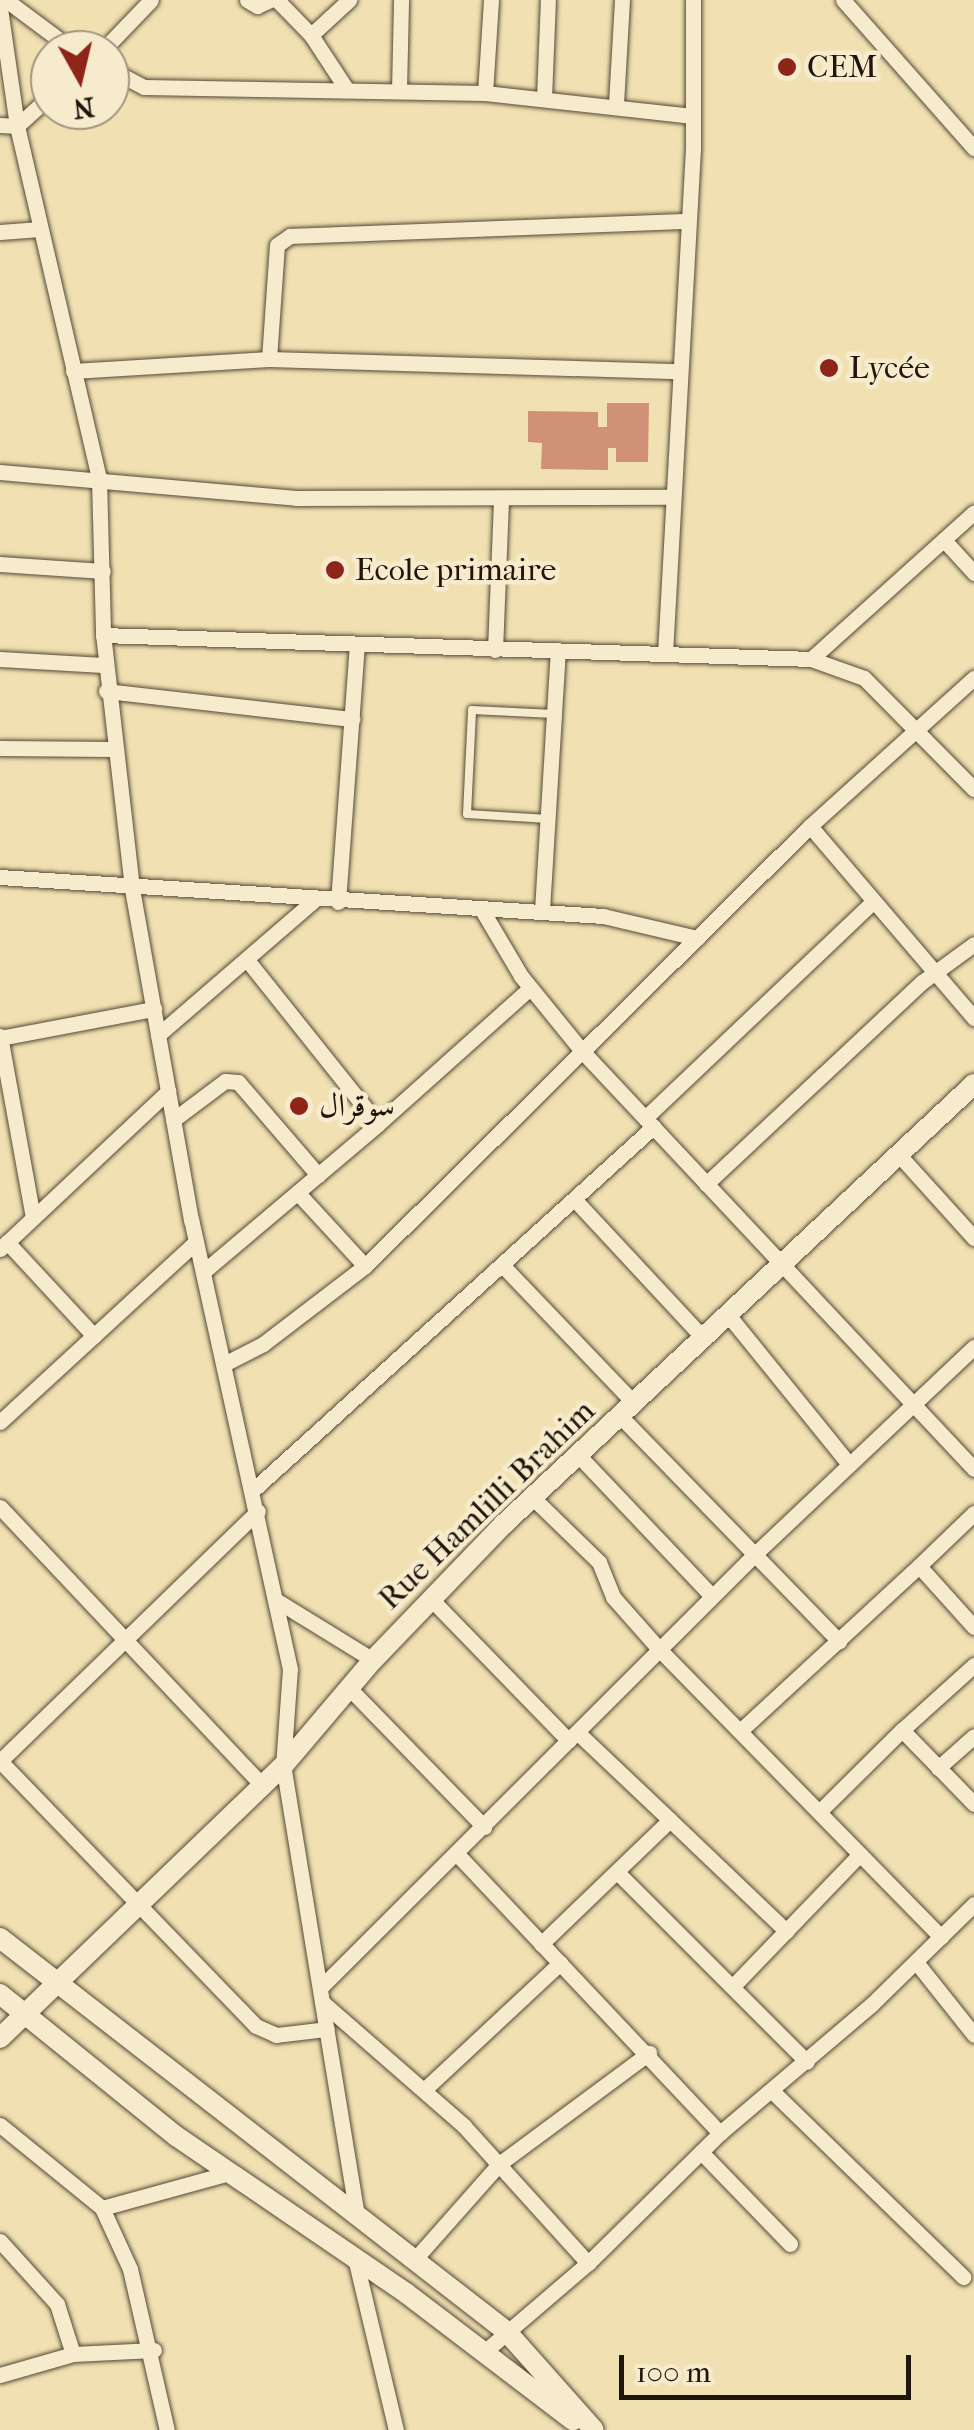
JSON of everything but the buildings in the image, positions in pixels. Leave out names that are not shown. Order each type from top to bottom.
[{"type":"street","points":[[6,0],[46,30]]},
{"type":"street","points":[[122,30],[151,0]]},
{"type":"street","points":[[247,0],[257,6],[273,0],[311,36],[347,90]]},
{"type":"street","points":[[311,36],[349,0]]},
{"type":"street","points":[[399,92],[401,0]]},
{"type":"street","points":[[484,94],[491,0]]},
{"type":"street","points":[[544,98],[548,0]]},
{"type":"street","points":[[616,104],[622,0]]},
{"type":"street","points":[[665,654],[693,116],[693,0]]},
{"type":"street","points":[[843,0],[974,148]]},
{"type":"street","points":[[0,8],[8,125],[40,229],[99,478],[104,570],[103,665],[132,888],[202,1272],[278,1602],[291,1708],[283,1766],[357,2216]]},
{"type":"street","points":[[130,80],[144,87],[484,94],[616,104],[693,116]]},
{"type":"street","points":[[8,125],[30,110]]},
{"type":"street","points":[[269,359],[277,245],[290,236],[688,221]]},
{"type":"street","points":[[0,232],[40,229]]},
{"type":"street","points":[[74,371],[269,359],[678,371]]},
{"type":"street","points":[[0,472],[99,478],[141,489],[241,495],[501,500],[673,497]]},
{"type":"street","points":[[495,650],[501,500]]},
{"type":"street","points":[[812,659],[974,512]]},
{"type":"street","points":[[944,540],[974,573]]},
{"type":"street","points":[[0,564],[104,570]]},
{"type":"street","points":[[104,635],[812,659],[864,678],[974,790]]},
{"type":"street","points":[[338,902],[357,646]]},
{"type":"street","points":[[542,910],[558,652]]},
{"type":"street","points":[[0,659],[103,665]]},
{"type":"street","points":[[224,1364],[263,1344],[365,1266],[810,826],[974,678]]},
{"type":"street","points":[[106,692],[352,719]]},
{"type":"street","points":[[0,748],[113,749]]},
{"type":"street","points":[[810,826],[974,1018]]},
{"type":"street","points":[[0,877],[313,902],[542,910],[642,921],[698,938]]},
{"type":"street","points":[[252,1491],[505,1268],[874,900]]},
{"type":"street","points":[[158,1035],[313,902]]},
{"type":"street","points":[[482,910],[530,988],[582,1051],[974,1469]]},
{"type":"street","points":[[706,1184],[922,982],[938,976],[974,944]]},
{"type":"street","points":[[248,961],[378,1124]]},
{"type":"street","points":[[202,1272],[378,1124],[530,988]]},
{"type":"street","points":[[33,1218],[0,1038],[154,1009]]},
{"type":"street","points":[[173,1120],[225,1081],[238,1082],[318,1175]]},
{"type":"street","name":"Rue Hamlilli Brahim","points":[[0,2038],[283,1766],[430,1598],[532,1498],[974,1084]]},
{"type":"street","points":[[94,1336],[3,1246],[168,1090]]},
{"type":"street","points":[[898,1156],[974,1238]]},
{"type":"street","points":[[297,1192],[365,1266]]},
{"type":"street","points":[[575,1200],[704,1339]]},
{"type":"street","points":[[0,1422],[196,1242]]},
{"type":"street","points":[[505,1268],[756,1553],[839,1641]]},
{"type":"street","points":[[728,1316],[849,1464]]},
{"type":"street","points":[[322,1994],[712,1596],[974,1347]]},
{"type":"street","points":[[579,1456],[712,1596]]},
{"type":"street","points":[[532,1498],[600,1562],[614,1597],[659,1649],[941,1937]]},
{"type":"street","points":[[0,1507],[262,1786]]},
{"type":"street","points":[[258,1511],[0,1761],[256,2026],[276,2035],[327,2029]]},
{"type":"street","points":[[740,1731],[974,1514]]},
{"type":"street","points":[[919,1566],[974,1626]]},
{"type":"street","points":[[430,1598],[573,1737],[670,1820],[786,1931]]},
{"type":"street","points":[[278,1602],[373,1660]]},
{"type":"street","points":[[819,1812],[974,1664]]},
{"type":"street","points":[[350,1688],[484,1827]]},
{"type":"street","points":[[902,1730],[974,1804]]},
{"type":"street","points":[[938,1768],[974,1736]]},
{"type":"street","points":[[541,1944],[670,1820]]},
{"type":"street","points":[[456,1853],[648,2052],[720,2134]]},
{"type":"street","points":[[733,1986],[860,1854]]},
{"type":"street","points":[[618,1873],[807,2062]]},
{"type":"street","points":[[484,2352],[588,2263],[720,2134],[807,2062],[974,1904]]},
{"type":"street","points":[[0,1938],[332,2200],[506,2331],[594,2430]]},
{"type":"street","points":[[916,1962],[974,2035]]},
{"type":"street","points":[[425,2089],[560,1963]]},
{"type":"street","points":[[0,1994],[229,2173],[355,2258],[586,2430]]},
{"type":"street","points":[[322,1994],[425,2089],[588,2263]]},
{"type":"street","points":[[415,2259],[498,2164],[648,2052]]},
{"type":"street","points":[[772,2091],[963,2277]]},
{"type":"street","points":[[0,2125],[102,2208],[130,2269],[154,2350],[168,2430]]},
{"type":"street","points":[[701,2152],[790,2244]]},
{"type":"street","points":[[102,2208],[229,2173]]},
{"type":"street","points":[[316,2232],[332,2200]]},
{"type":"street","points":[[0,2242],[57,2304],[73,2354]]},
{"type":"street","points":[[355,2258],[396,2430]]},
{"type":"street","points":[[0,2376],[73,2354],[154,2350]]},
{"type":"lane","points":[[548,820],[467,814],[472,710],[554,714]]},
{"type":"place","name":"CEM","points":[[787,67]]},
{"type":"place","name":"Lycée","points":[[829,368]]},
{"type":"place","name":"Ecole primaire","points":[[335,570]]},
{"type":"place","name":"سوقرال","points":[[299,1106]]}]
